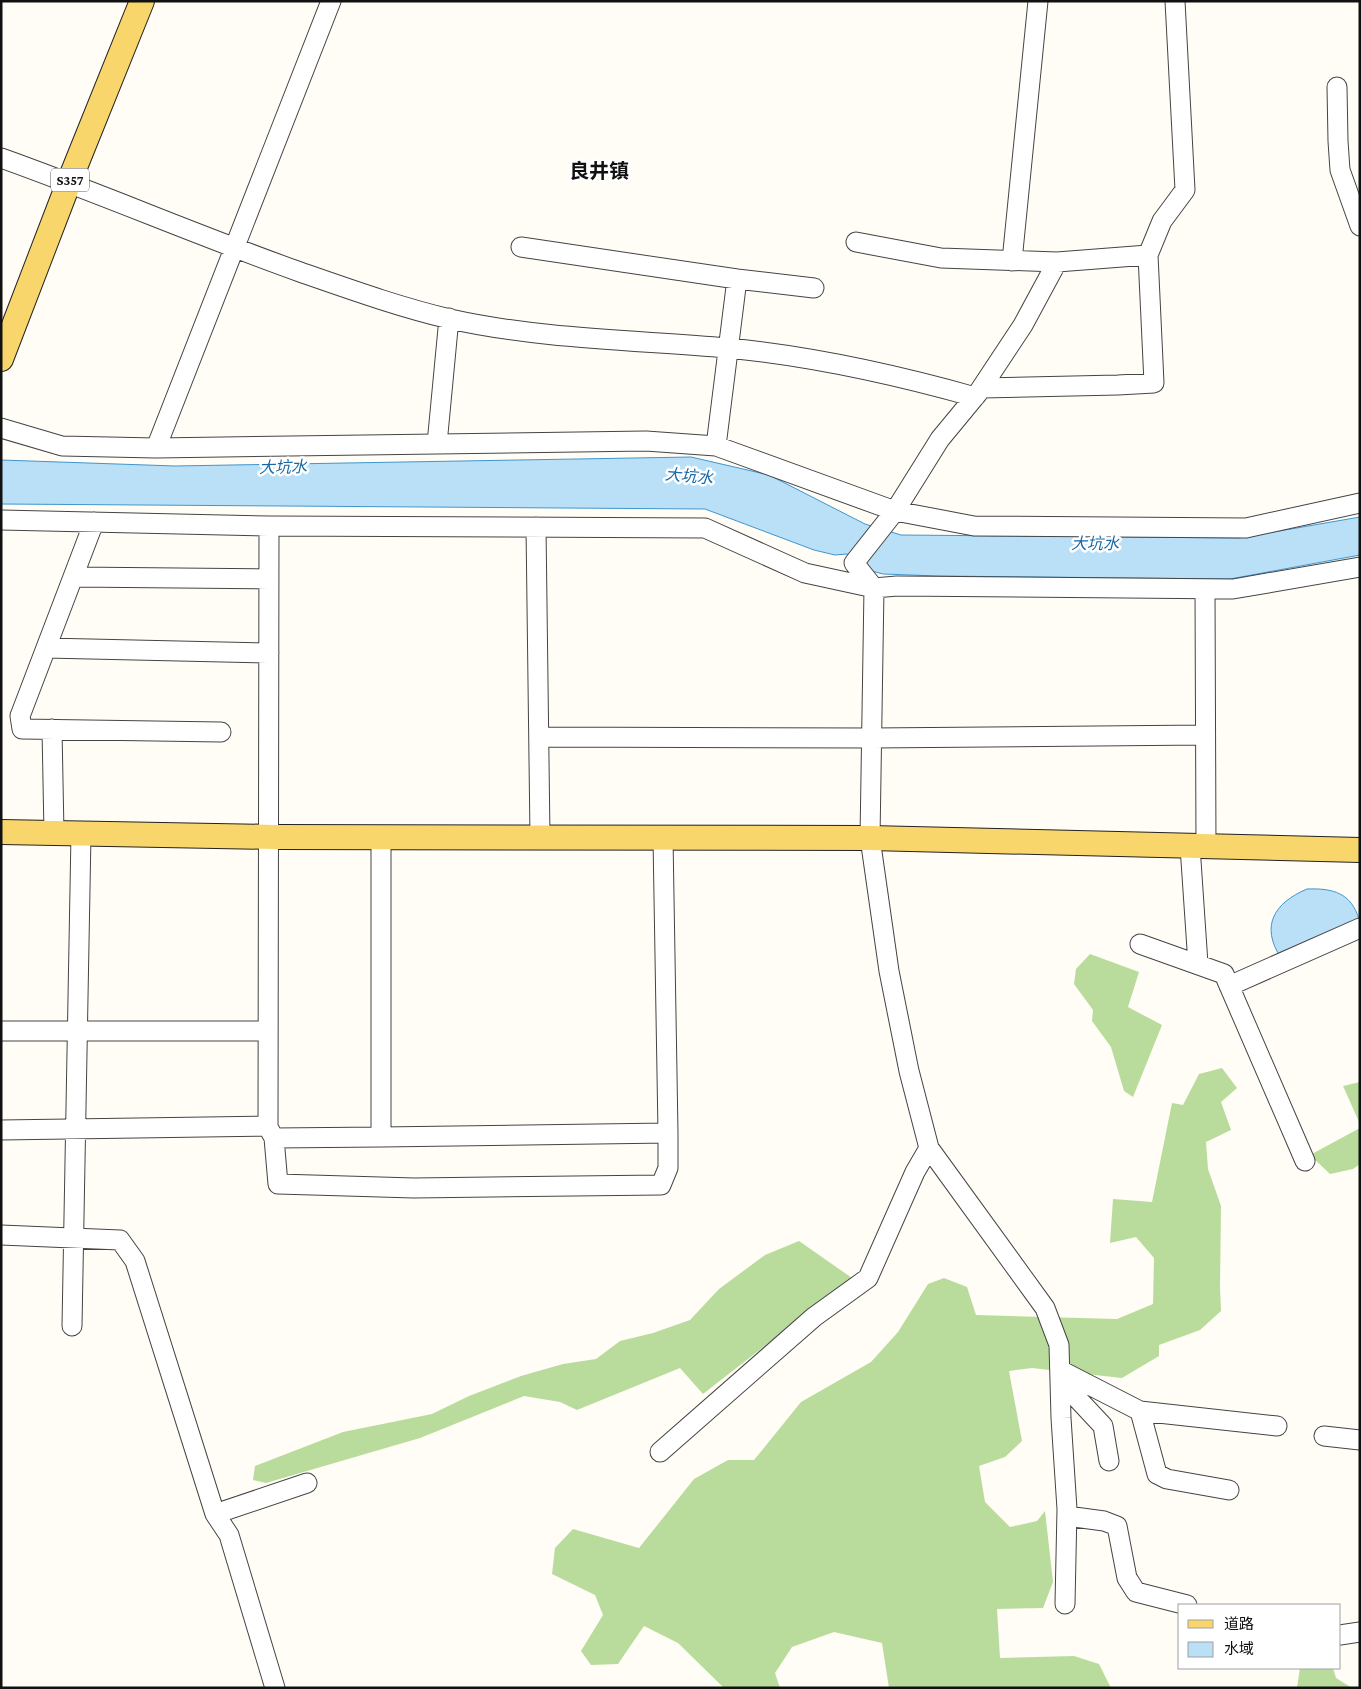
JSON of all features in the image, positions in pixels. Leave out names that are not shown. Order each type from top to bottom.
[{"type":"main road","name":"S357","points":[[1,359],[69,182],[142,1]]},
{"type":"main road","points":[[1,832],[268,837],[870,838],[1360,850]]},
{"type":"street","points":[[156,448],[331,1]]},
{"type":"street","points":[[1012,260],[1038,1]]},
{"type":"street","points":[[1,158],[69,182],[234,248],[367,296],[449,318],[510,330],[728,348],[797,356],[978,393],[1154,383],[1148,255],[1162,222],[1185,190],[1175,1]]},
{"type":"street","points":[[1337,87],[1340,170],[1354,189],[1360,226]]},
{"type":"street","points":[[856,242],[941,258],[1057,262],[1148,255]]},
{"type":"street","points":[[522,247],[737,279],[814,288]]},
{"type":"street","points":[[1057,262],[1022,325],[978,393],[940,439],[895,511],[854,563],[874,588],[870,838],[888,971],[909,1071],[929,1148],[1045,1308],[1059,1345],[1067,1516],[1065,1604]]},
{"type":"street","points":[[716,446],[737,279]]},
{"type":"street","points":[[437,444],[449,318]]},
{"type":"street","points":[[1,428],[62,446],[156,448],[646,441],[716,446],[895,511],[974,526],[1246,528],[1360,503]]},
{"type":"street","points":[[1,520],[269,526],[705,528],[804,573],[874,588],[907,586],[1233,589],[1360,567]]},
{"type":"street","points":[[94,522],[20,716],[22,728],[221,732]]},
{"type":"street","points":[[269,526],[268,1031],[271,1132],[278,1184],[414,1188],[661,1185],[668,1168],[663,838]]},
{"type":"street","points":[[536,527],[540,837]]},
{"type":"street","points":[[74,577],[269,579]]},
{"type":"street","points":[[1198,964],[1198,846],[1204,736],[1205,589]]},
{"type":"street","points":[[46,648],[269,653]]},
{"type":"street","points":[[52,729],[54,833]]},
{"type":"street","points":[[539,737],[872,738],[1204,736]]},
{"type":"street","points":[[72,1326],[81,834]]},
{"type":"street","points":[[381,837],[381,1137]]},
{"type":"street","points":[[1229,986],[1360,928]]},
{"type":"street","points":[[1140,944],[1224,974],[1305,1161]]},
{"type":"street","points":[[1,1031],[268,1031]]},
{"type":"street","points":[[1,1130],[76,1128],[271,1132],[381,1137],[668,1133]]},
{"type":"street","points":[[660,1452],[814,1317],[868,1278],[915,1172],[929,1148]]},
{"type":"street","points":[[1,1235],[120,1240],[135,1261],[215,1514],[229,1536],[275,1688]]},
{"type":"street","points":[[1060,1375],[1140,1411],[1277,1426]]},
{"type":"street","points":[[1060,1375],[1103,1426],[1109,1462]]},
{"type":"street","points":[[1140,1411],[1157,1474],[1167,1479],[1229,1490]]},
{"type":"street","points":[[1324,1436],[1360,1440]]},
{"type":"street","points":[[215,1514],[307,1483]]},
{"type":"street","points":[[1067,1516],[1104,1521],[1117,1526],[1127,1578],[1136,1592],[1183,1604]]},
{"type":"street","points":[[1341,1635],[1360,1632]]},
{"type":"green space","points":[[1090,954],[1139,972],[1128,1007],[1162,1025],[1133,1097],[1124,1091],[1111,1047],[1092,1021],[1093,1010],[1074,984],[1076,969]]},
{"type":"green space","points":[[1222,1068],[1237,1088],[1221,1102],[1231,1130],[1206,1142],[1208,1169],[1221,1206],[1221,1311],[1200,1330],[1159,1345],[1159,1356],[1122,1378],[1032,1368],[1009,1371],[1022,1441],[1005,1457],[979,1466],[985,1502],[1010,1527],[1037,1521],[1045,1511],[1053,1582],[1043,1608],[997,1609],[1000,1658],[1074,1656],[1099,1664],[1111,1688],[889,1688],[882,1643],[834,1632],[792,1647],[775,1673],[780,1688],[724,1688],[678,1643],[644,1626],[618,1664],[591,1665],[581,1651],[603,1615],[595,1595],[552,1574],[555,1548],[573,1529],[639,1548],[694,1479],[728,1460],[754,1460],[801,1402],[871,1362],[898,1332],[928,1284],[944,1278],[967,1287],[976,1315],[1117,1319],[1153,1304],[1154,1258],[1136,1237],[1110,1243],[1113,1199],[1152,1202],[1172,1103],[1183,1105],[1199,1074]]},
{"type":"green space","points":[[1360,1082],[1360,1124],[1343,1086]]},
{"type":"green space","points":[[1360,1128],[1360,1164],[1353,1169],[1330,1174],[1310,1155]]},
{"type":"green space","points":[[799,1241],[852,1278],[703,1394],[680,1368],[577,1410],[560,1402],[524,1396],[420,1438],[266,1483],[253,1480],[255,1466],[343,1432],[432,1414],[469,1396],[521,1376],[563,1364],[596,1359],[620,1341],[653,1333],[690,1320],[719,1289],[765,1255]]},
{"type":"green space","points":[[1300,1669],[1333,1669],[1336,1678],[1352,1688],[1297,1688]]},
{"type":"water","name":"大坑水","points":[[691,457],[769,475],[865,524],[901,535],[1239,538],[1360,517],[1360,555],[1230,579],[883,574],[868,570],[864,562],[847,554],[835,555],[814,550],[705,509],[1,504],[1,460],[175,466]]},
{"type":"water","points":[[1307,889],[1333,891],[1340,894],[1351,903],[1359,919],[1281,958],[1272,936],[1271,926],[1274,917],[1286,901]]},
{"type":"district","name":"良井镇","points":[[599,171]]}]
